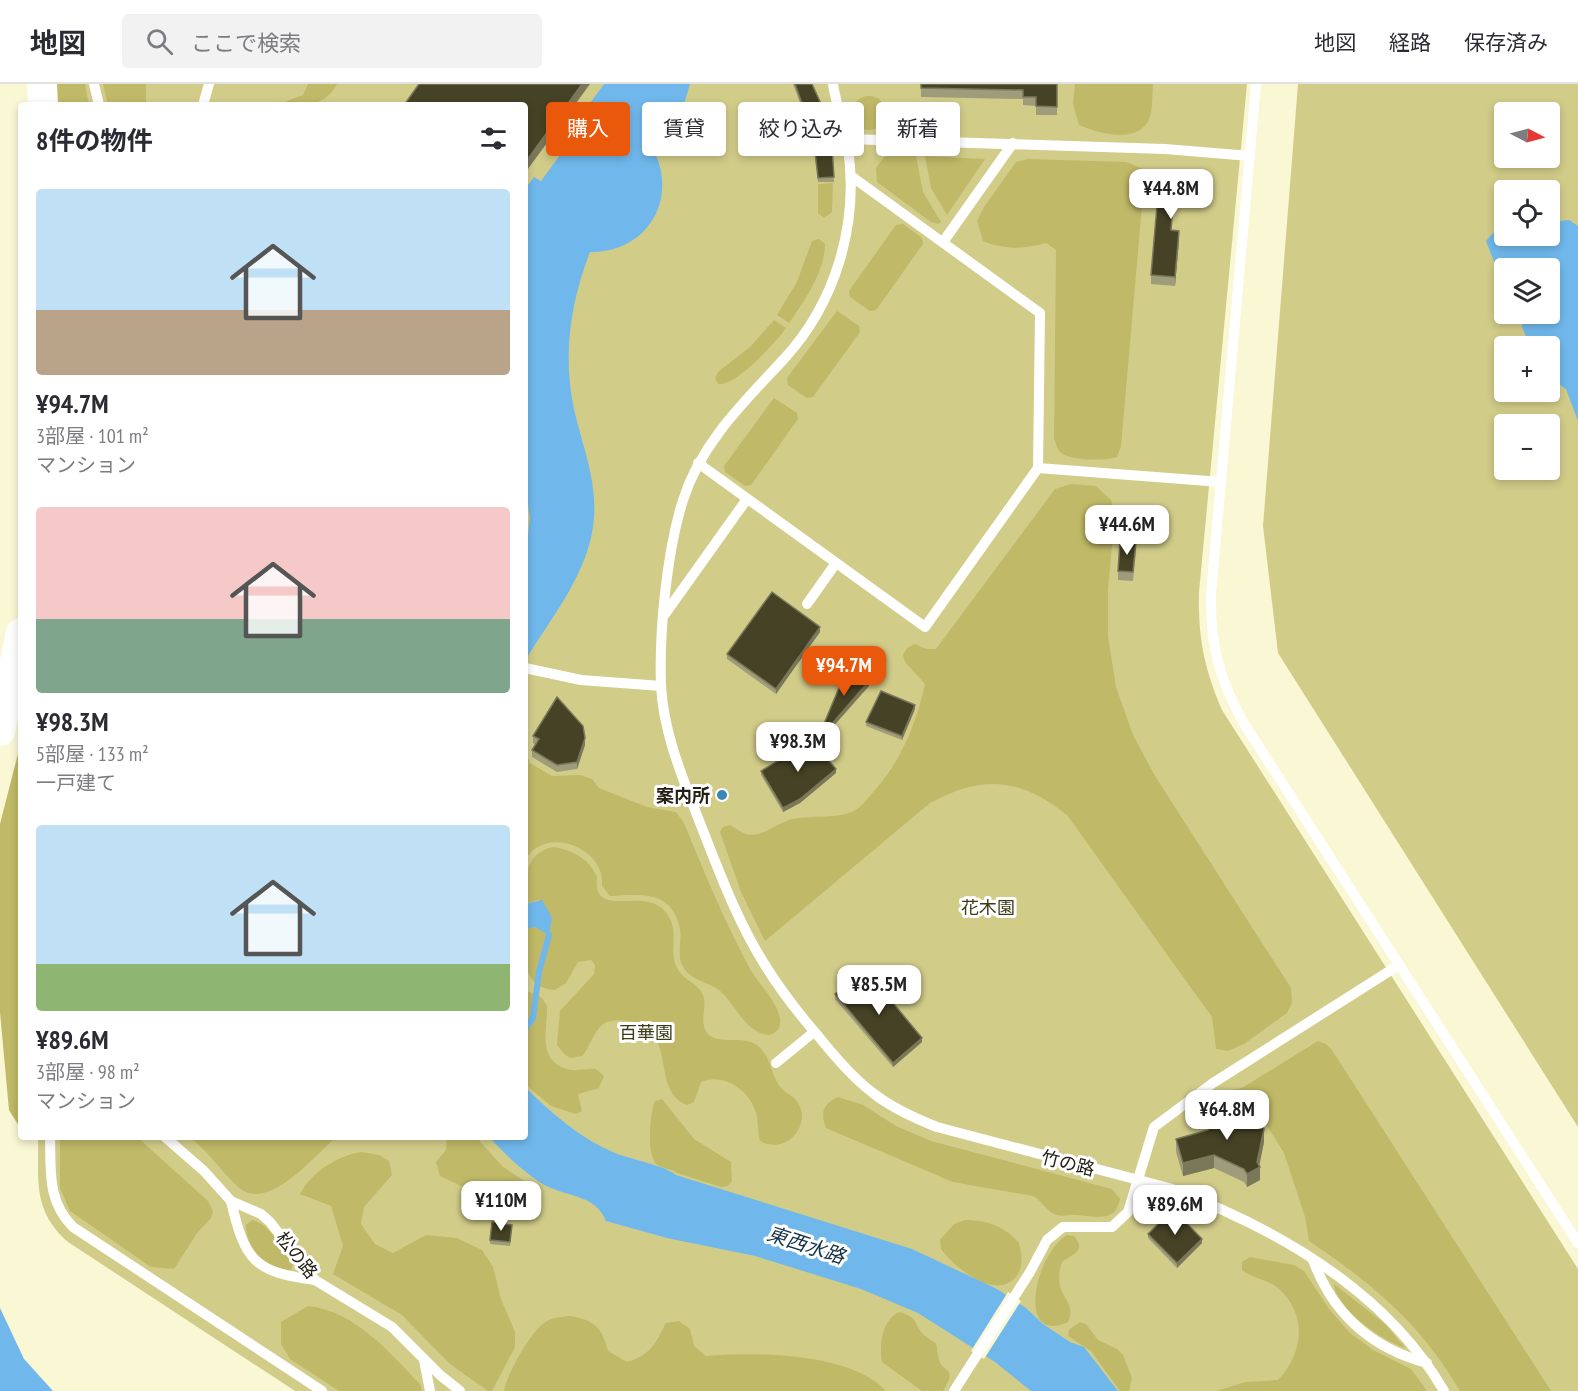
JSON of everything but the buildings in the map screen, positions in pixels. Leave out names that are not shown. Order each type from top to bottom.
[{"type":"main road","points":[[42,84],[43,102]]},
{"type":"main road","points":[[0,730],[18,648]]},
{"type":"lane","points":[[94,84],[98,102]]},
{"type":"lane","points":[[204,102],[209,84]]},
{"type":"lane","name":"竹の路","points":[[833,84],[838,102]]},
{"type":"lane","points":[[1256,84],[1211,594],[1210,628],[1216,661],[1227,693],[1578,1244]]},
{"type":"lane","points":[[864,139],[1165,149],[1250,156]]},
{"type":"lane","points":[[943,242],[1013,143]]},
{"type":"lane","name":"竹の路","points":[[849,156],[851,176],[845,240],[827,295],[801,339],[744,399],[698,463],[683,500],[675,536],[664,615],[661,686],[668,731],[730,898],[763,963],[792,1006],[845,1067],[872,1093],[903,1113],[937,1127],[1178,1191],[1237,1216],[1312,1259],[1390,1319],[1427,1363],[1444,1391]]},
{"type":"lane","points":[[698,463],[925,627],[1038,468],[1041,313],[851,176]]},
{"type":"lane","points":[[1038,468],[1221,482]]},
{"type":"lane","points":[[664,615],[747,499]]},
{"type":"lane","points":[[807,604],[836,563]]},
{"type":"lane","points":[[528,669],[606,683],[661,686]]},
{"type":"lane","points":[[954,1391],[1030,1272],[1047,1240],[1063,1227],[1103,1228],[1121,1222],[1128,1212],[1154,1127],[1213,1083],[1399,965]]},
{"type":"lane","points":[[777,1063],[814,1032]]},
{"type":"lane","points":[[50,1140],[51,1190],[62,1216],[73,1227],[322,1391]]},
{"type":"lane","name":"松の路","points":[[168,1140],[204,1171],[231,1201],[261,1214],[270,1222],[315,1280],[378,1316],[460,1391]]},
{"type":"lane","points":[[231,1201],[242,1241],[259,1265],[286,1276],[315,1280]]},
{"type":"lane","points":[[1312,1259],[1320,1280],[1335,1305],[1354,1326],[1377,1343],[1402,1356],[1427,1363]]},
{"type":"lane","points":[[424,1360],[430,1391]]},
{"type":"green space","points":[[56,84],[1247,84],[1199,592],[1203,652],[1222,710],[1578,1269],[1578,1391],[295,1391],[68,1242],[56,1230],[48,1218],[40,1194],[38,1140],[528,1140],[528,102],[57,102]]},
{"type":"green space","points":[[1298,84],[1578,84],[1578,1127],[1278,653],[1263,526]]},
{"type":"shaded area","points":[[56,84],[85,84],[88,102],[57,102]]},
{"type":"shaded area","points":[[103,84],[146,84],[146,102],[107,102]]},
{"type":"shaded area","points":[[308,84],[337,84],[326,98],[319,102],[284,102],[303,95]]},
{"type":"shaded area","points":[[1075,84],[1153,84],[1150,117],[1145,126],[1129,134],[1108,134],[1079,125],[1073,104]]},
{"type":"shaded area","points":[[869,96],[881,101],[876,102],[876,129],[864,129],[864,102],[856,102],[862,97]]},
{"type":"shaded area","points":[[916,156],[923,192],[941,222],[939,224],[931,222],[877,182],[876,168],[884,157]]},
{"type":"shaded area","points":[[925,156],[985,159],[947,215],[931,188]]},
{"type":"shaded area","points":[[1027,159],[1126,162],[1141,168],[1144,183],[1121,446],[1117,457],[1096,460],[1064,455],[1057,448],[1054,439],[1056,250],[1046,243],[1014,248],[983,241],[977,221],[984,207],[1016,162]]},
{"type":"shaded area","points":[[833,183],[832,212],[824,218],[818,213],[818,184]]},
{"type":"shaded area","points":[[903,224],[922,238],[923,244],[876,310],[870,311],[850,297],[849,291],[896,225]]},
{"type":"shaded area","points":[[819,239],[825,244],[818,275],[789,323],[777,315],[797,282],[812,241]]},
{"type":"shaded area","points":[[837,311],[859,326],[860,332],[813,397],[807,398],[788,385],[787,378]]},
{"type":"shaded area","points":[[774,320],[786,328],[780,336],[742,373],[734,379],[718,384],[715,378],[718,372],[751,346]]},
{"type":"shaded area","points":[[774,398],[797,413],[798,419],[751,485],[745,486],[725,472],[724,466]]},
{"type":"shaded area","points":[[1071,484],[1096,486],[1111,500],[1115,514],[1108,589],[1108,636],[1116,687],[1133,735],[1155,776],[1291,988],[1292,1002],[1287,1013],[1244,1044],[1228,1051],[1216,1049],[1212,1017],[1067,815],[1033,793],[1001,784],[984,784],[967,787],[930,803],[765,941],[741,892],[720,832],[723,827],[730,825],[746,834],[759,834],[793,819],[845,814],[861,805],[893,766],[907,740],[921,699],[925,684],[905,662],[903,655],[907,648],[915,644],[926,649],[936,649],[1055,489]]},
{"type":"shaded area","points":[[18,754],[18,1124],[9,1110],[0,1012],[0,824]]},
{"type":"shaded area","points":[[528,758],[530,763],[552,776],[580,775],[592,779],[599,788],[647,807],[676,812],[684,823],[740,949],[778,1011],[780,1021],[777,1031],[769,1035],[753,1029],[719,990],[694,978],[685,970],[681,960],[680,929],[676,916],[662,901],[643,895],[610,896],[602,886],[601,872],[594,860],[584,851],[572,845],[558,842],[545,844],[534,850],[528,857]]},
{"type":"shaded area","points":[[553,847],[567,850],[585,860],[594,870],[598,891],[604,898],[613,901],[650,902],[661,908],[672,925],[677,968],[699,989],[704,998],[703,1023],[707,1033],[718,1039],[746,1041],[758,1046],[763,1050],[778,1084],[800,1106],[802,1115],[800,1125],[789,1140],[770,1145],[760,1141],[757,1116],[753,1105],[742,1090],[726,1081],[718,1079],[701,1082],[694,1102],[687,1105],[676,1097],[669,1087],[660,1048],[654,1036],[644,1027],[628,1021],[608,1022],[599,1028],[582,1056],[571,1058],[565,1055],[557,1045],[560,1011],[594,974],[595,965],[591,960],[578,962],[566,983],[555,990],[544,988],[530,976],[528,928],[551,921],[552,918],[539,900],[528,903],[528,869],[531,861],[543,850]]},
{"type":"shaded area","points":[[528,991],[542,998],[547,1006],[547,1051],[557,1065],[574,1070],[596,1069],[604,1076],[599,1088],[578,1094],[582,1111],[576,1114],[551,1106],[528,1087]]},
{"type":"shaded area","points":[[1318,1041],[1326,1044],[1332,1050],[1551,1391],[1460,1391],[1429,1345],[1394,1307],[1354,1273],[1309,1241],[1305,1217],[1284,1153],[1256,1108],[1230,1104],[1228,1097],[1231,1090],[1242,1088]]},
{"type":"shaded area","points":[[838,1097],[863,1105],[896,1126],[931,1141],[1112,1189],[1120,1199],[1117,1207],[1113,1212],[1102,1217],[1059,1215],[1051,1212],[1033,1196],[953,1182],[826,1128],[823,1117],[824,1109]]},
{"type":"shaded area","points":[[662,1099],[694,1139],[731,1162],[732,1181],[728,1186],[721,1187],[677,1173],[655,1162],[650,1146],[650,1125],[655,1101]]},
{"type":"shaded area","points":[[60,1140],[140,1140],[208,1201],[213,1211],[211,1218],[197,1233],[174,1269],[151,1267],[70,1211],[60,1188]]},
{"type":"shaded area","points":[[193,1140],[333,1140],[290,1179],[277,1188],[263,1193],[250,1193],[238,1187]]},
{"type":"shaded area","points":[[447,1140],[479,1140],[503,1167],[535,1188],[536,1200],[532,1207],[518,1210],[491,1194],[472,1191],[440,1176],[436,1162],[446,1150]]},
{"type":"shaded area","points":[[361,1152],[379,1155],[389,1161],[392,1175],[364,1207],[361,1224],[375,1244],[393,1253],[426,1235],[457,1238],[482,1250],[493,1267],[501,1299],[515,1332],[515,1347],[492,1391],[488,1391],[450,1364],[402,1315],[333,1274],[343,1246],[331,1206],[300,1194],[311,1179],[326,1166],[343,1157]]},
{"type":"shaded area","points":[[252,1220],[259,1222],[276,1238],[293,1264],[291,1270],[266,1262],[254,1250],[246,1225]]},
{"type":"shaded area","points":[[965,1220],[995,1225],[1019,1243],[1021,1266],[1015,1278],[1006,1284],[986,1284],[975,1279],[947,1257],[941,1249],[940,1240],[954,1224]]},
{"type":"shaded area","points":[[1067,1235],[1074,1236],[1079,1245],[1077,1252],[1062,1262],[1059,1273],[1059,1283],[1070,1308],[1070,1315],[1068,1322],[1052,1326],[1041,1321],[1036,1310],[1036,1295],[1046,1260],[1055,1245]]},
{"type":"shaded area","points":[[1250,1257],[1294,1265],[1304,1271],[1329,1309],[1349,1332],[1373,1350],[1411,1369],[1427,1391],[1216,1391],[1246,1382],[1278,1380],[1293,1358],[1297,1347],[1299,1334],[1295,1311],[1279,1289],[1242,1270],[1242,1262]]},
{"type":"shaded area","points":[[1334,1284],[1385,1324],[1405,1348],[1385,1339],[1362,1323],[1343,1304]]},
{"type":"shaded area","points":[[308,1306],[325,1309],[356,1324],[396,1359],[420,1384],[422,1391],[339,1391],[290,1359],[281,1344],[281,1322]]},
{"type":"shaded area","points":[[899,1312],[910,1316],[924,1335],[936,1344],[939,1360],[950,1374],[943,1391],[922,1391],[882,1362],[881,1348],[885,1327]]},
{"type":"shaded area","points":[[570,1316],[596,1326],[603,1336],[608,1351],[627,1362],[642,1356],[651,1348],[666,1323],[679,1321],[690,1329],[694,1346],[706,1356],[749,1354],[801,1357],[850,1369],[870,1378],[886,1391],[504,1391],[520,1354],[538,1328],[550,1320]]},
{"type":"shaded area","points":[[1080,1322],[1086,1324],[1098,1340],[1117,1349],[1123,1355],[1132,1378],[1129,1391],[1120,1391],[1091,1351],[1068,1336],[1069,1330]]},
{"type":"water","points":[[604,84],[690,84],[685,102],[642,102],[642,156],[656,156],[661,174],[662,191],[651,223],[640,235],[626,244],[609,250],[590,252],[583,270],[571,327],[569,365],[573,404],[592,483],[594,516],[592,533],[588,550],[573,584],[528,656],[530,518],[528,504],[528,185],[534,177],[541,181],[559,156],[630,156],[630,102],[591,102]]},
{"type":"water","points":[[1569,220],[1578,226],[1578,421],[1566,389],[1560,385],[1560,336],[1526,336],[1522,327],[1522,324],[1560,324],[1560,258],[1494,258],[1494,262],[1486,241],[1494,232],[1494,246],[1560,246],[1560,221]]},
{"type":"water","points":[[542,900],[552,918],[549,935],[535,927],[528,928],[528,903]]},
{"type":"water","name":"東西水路","points":[[528,1090],[567,1124],[590,1140],[615,1153],[676,1175],[912,1249],[997,1289],[1070,1342],[1084,1347],[1118,1391],[1031,1391],[995,1362],[918,1313],[861,1289],[755,1256],[667,1238],[606,1221],[594,1205],[550,1188],[514,1162],[492,1140],[528,1140]]},
{"type":"water","points":[[0,1308],[24,1359],[53,1391],[0,1391]]},
{"type":"pier","points":[[1008,1292],[1021,1301],[984,1359],[971,1351]]},
{"type":"waterway","points":[[528,1025],[533,1018],[539,972],[549,935]]},
{"type":"place","name":"案内所","points":[[722,795]]},
{"type":"park label","name":"花木園","points":[[988,907]]},
{"type":"park label","name":"百華園","points":[[646,1032]]}]
